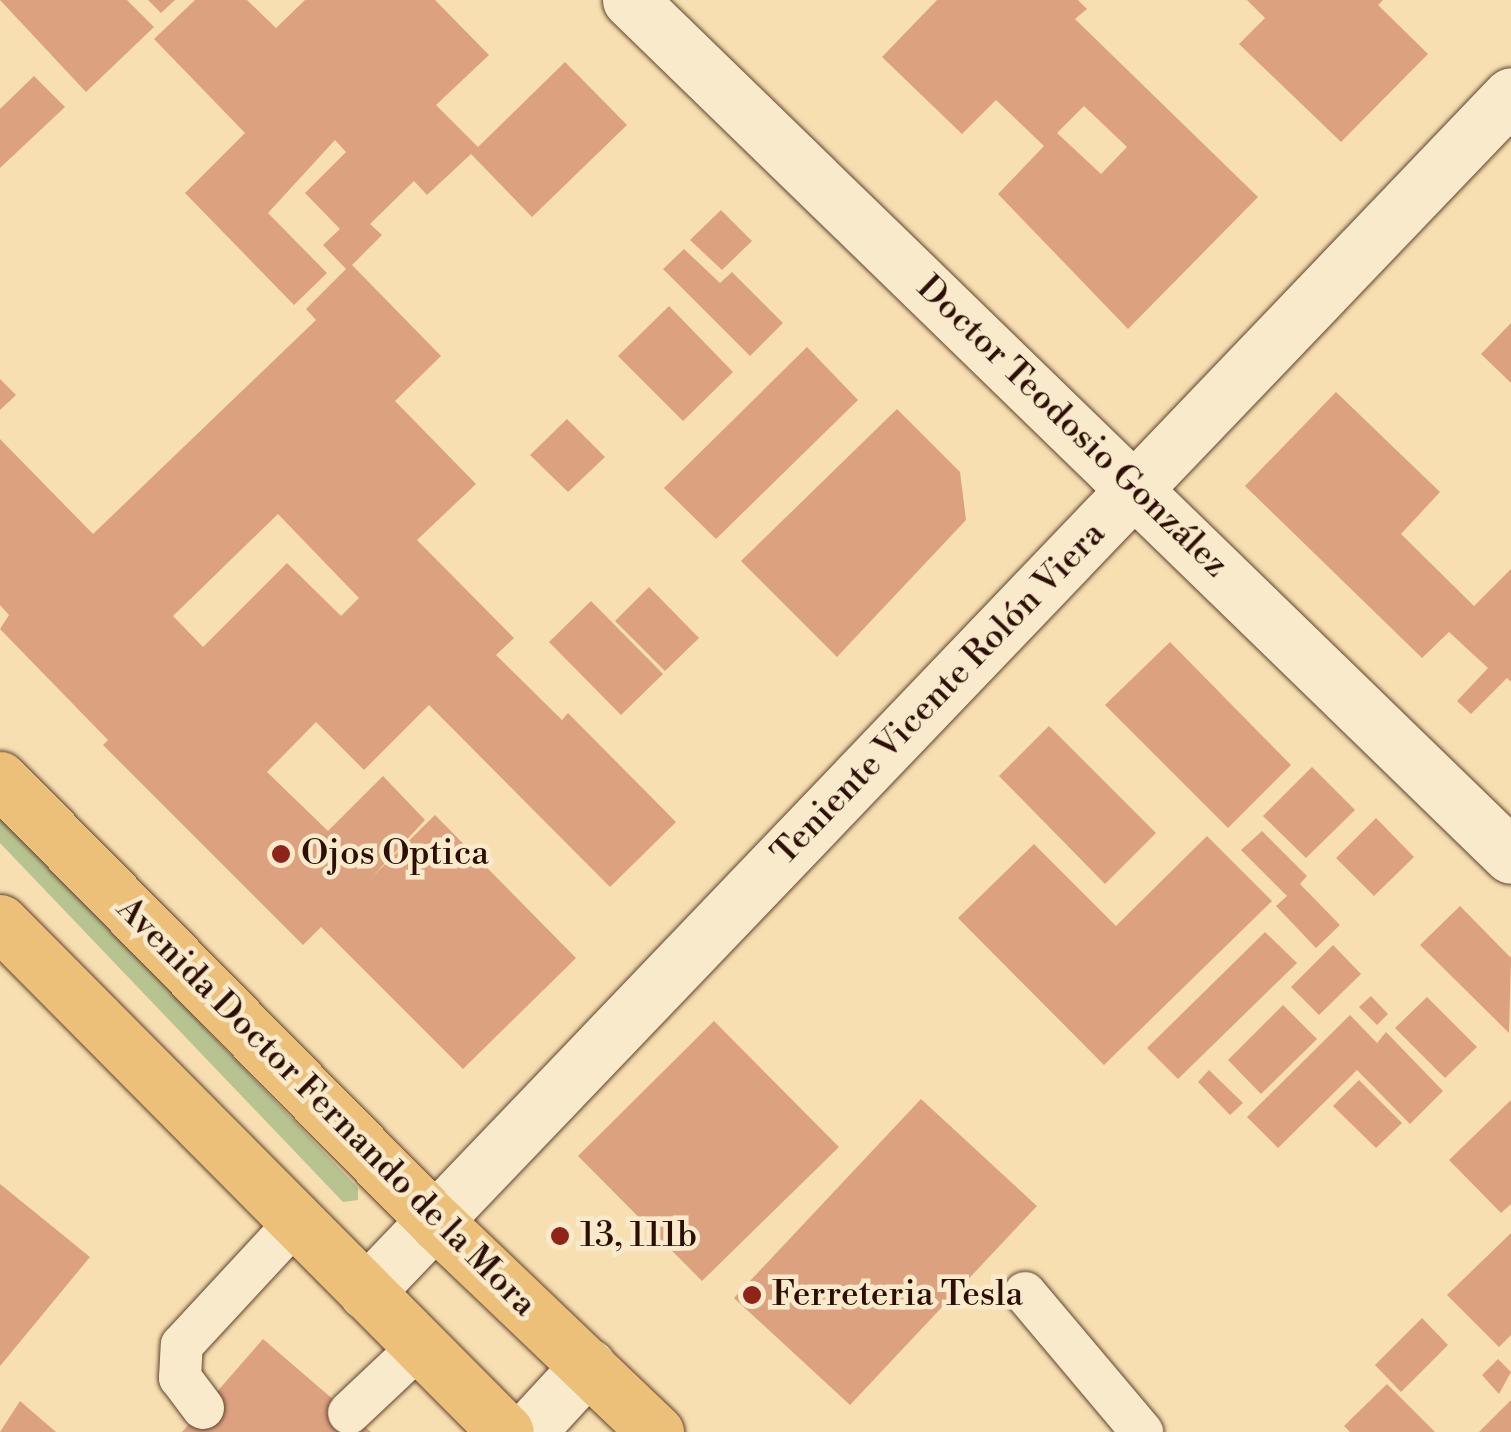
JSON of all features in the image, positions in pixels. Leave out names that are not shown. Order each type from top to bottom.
[{"type":"highway","name":"Avenida Doctor Fernando de la Mora","points":[[0,779],[435,1221],[656,1432]]},
{"type":"highway","points":[[0,922],[506,1432]]},
{"type":"street","name":"Doctor Teodosio González","points":[[630,0],[1511,856]]},
{"type":"street","name":"Teniente Vicente Rolón Viera","points":[[366,1292],[1511,95]]},
{"type":"street","points":[[527,1432],[588,1366]]},
{"type":"lane","points":[[203,1408],[180,1378],[182,1344],[296,1222]]},
{"type":"lane","points":[[1025,1293],[1142,1432]]},
{"type":"lane","points":[[350,1413],[420,1346]]},
{"type":"green space","points":[[0,813],[358,1188],[358,1200],[343,1202],[0,843]]},
{"type":"building","points":[[0,0],[127,0],[154,27],[86,92]]},
{"type":"building","points":[[148,0],[175,0],[161,13]]},
{"type":"building","points":[[195,0],[247,0],[276,28],[305,0],[435,0],[489,55],[436,105],[478,147],[565,62],[627,125],[532,217],[471,154],[427,195],[414,181],[370,224],[382,235],[352,265],[441,356],[395,401],[476,484],[417,540],[514,638],[496,655],[562,720],[568,713],[676,822],[610,887],[429,705],[364,770],[316,722],[267,772],[328,831],[383,776],[425,820],[372,877],[435,815],[576,958],[463,1069],[321,927],[303,945],[103,745],[108,740],[0,629],[9,615],[0,605],[0,439],[93,534],[316,320],[306,309],[346,269],[323,245],[340,229],[305,193],[346,152],[335,140],[268,213],[327,273],[294,305],[185,193],[245,133],[154,39]],"holes":[[[278,514],[359,598],[341,616],[287,563],[203,647],[173,616]]]},
{"type":"building","points":[[937,0],[1078,0],[1087,9],[1075,19],[1258,197],[1128,329],[998,194],[1044,146],[996,100],[962,134],[882,57]],"holes":[[[1084,106],[1127,147],[1101,174],[1057,133]]]},
{"type":"building","points":[[1247,0],[1383,0],[1378,5],[1428,54],[1341,142],[1239,44],[1265,18]]},
{"type":"building","points":[[34,76],[65,107],[0,168],[0,109]]},
{"type":"building","points":[[721,210],[752,241],[722,270],[690,240]]},
{"type":"building","points":[[684,249],[720,283],[732,272],[783,323],[750,356],[663,269]]},
{"type":"building","points":[[669,306],[733,372],[683,421],[618,356]]},
{"type":"building","points":[[1511,323],[1511,383],[1481,354]]},
{"type":"building","points":[[807,347],[858,400],[716,539],[664,488]]},
{"type":"building","points":[[0,379],[16,395],[0,410]]},
{"type":"building","points":[[1336,392],[1440,492],[1401,534],[1474,606],[1511,569],[1511,682],[1507,678],[1471,714],[1457,701],[1488,668],[1449,632],[1422,658],[1245,486]]},
{"type":"building","points":[[897,409],[960,472],[966,520],[837,657],[741,561]]},
{"type":"building","points":[[567,419],[605,457],[568,492],[530,455]]},
{"type":"building","points":[[649,587],[699,638],[665,671],[615,621]]},
{"type":"building","points":[[591,601],[663,674],[621,715],[549,642]]},
{"type":"building","points":[[1170,642],[1291,765],[1228,828],[1105,705]]},
{"type":"building","points":[[1049,726],[1156,833],[1105,884],[999,776]]},
{"type":"building","points":[[1312,767],[1355,810],[1306,858],[1263,816]]},
{"type":"building","points":[[1376,818],[1414,857],[1374,896],[1336,858]]},
{"type":"building","points":[[1262,831],[1307,876],[1300,884],[1340,925],[1316,948],[1276,906],[1287,896],[1241,850]]},
{"type":"building","points":[[1207,836],[1272,901],[1104,1065],[958,918],[1034,844],[1116,926]]},
{"type":"building","points":[[1460,906],[1511,958],[1509,1033],[1420,945]]},
{"type":"building","points":[[1265,932],[1297,963],[1178,1079],[1147,1048]]},
{"type":"building","points":[[1333,945],[1361,974],[1319,1015],[1291,987]]},
{"type":"building","points":[[1371,996],[1388,1014],[1377,1025],[1359,1007]]},
{"type":"building","points":[[1427,997],[1477,1047],[1445,1078],[1395,1028]]},
{"type":"building","points":[[1283,1005],[1317,1039],[1261,1094],[1228,1060]]},
{"type":"building","points":[[1350,1015],[1377,1043],[1386,1032],[1443,1091],[1410,1124],[1357,1070],[1278,1148],[1247,1117]]},
{"type":"building","points":[[714,1021],[839,1147],[702,1281],[578,1156]]},
{"type":"building","points":[[1209,1070],[1243,1103],[1230,1115],[1198,1082]]},
{"type":"building","points":[[1359,1080],[1402,1123],[1376,1148],[1333,1106]]},
{"type":"building","points":[[921,1099],[1037,1206],[850,1405],[734,1298]]},
{"type":"building","points":[[1511,1100],[1511,1204],[1501,1213],[1449,1160]]},
{"type":"building","points":[[0,1184],[90,1257],[0,1366]]},
{"type":"building","points":[[1511,1233],[1511,1335],[1499,1347],[1447,1295]]},
{"type":"building","points":[[1422,1318],[1448,1345],[1401,1392],[1375,1365]]},
{"type":"building","points":[[263,1339],[371,1432],[182,1432]]},
{"type":"building","points":[[1498,1359],[1511,1372],[1499,1394],[1482,1375]]},
{"type":"building","points":[[1387,1384],[1435,1432],[1350,1432],[1344,1426]]},
{"type":"building","points":[[1511,1400],[1511,1432],[1479,1432]]},
{"type":"building","points":[[20,1401],[56,1432],[0,1432]]},
{"type":"place","name":"Ojos Optica","points":[[281,854]]},
{"type":"place","name":"13, 111b","points":[[560,1236]]},
{"type":"place","name":"Ferreteria Tesla","points":[[752,1295]]}]
